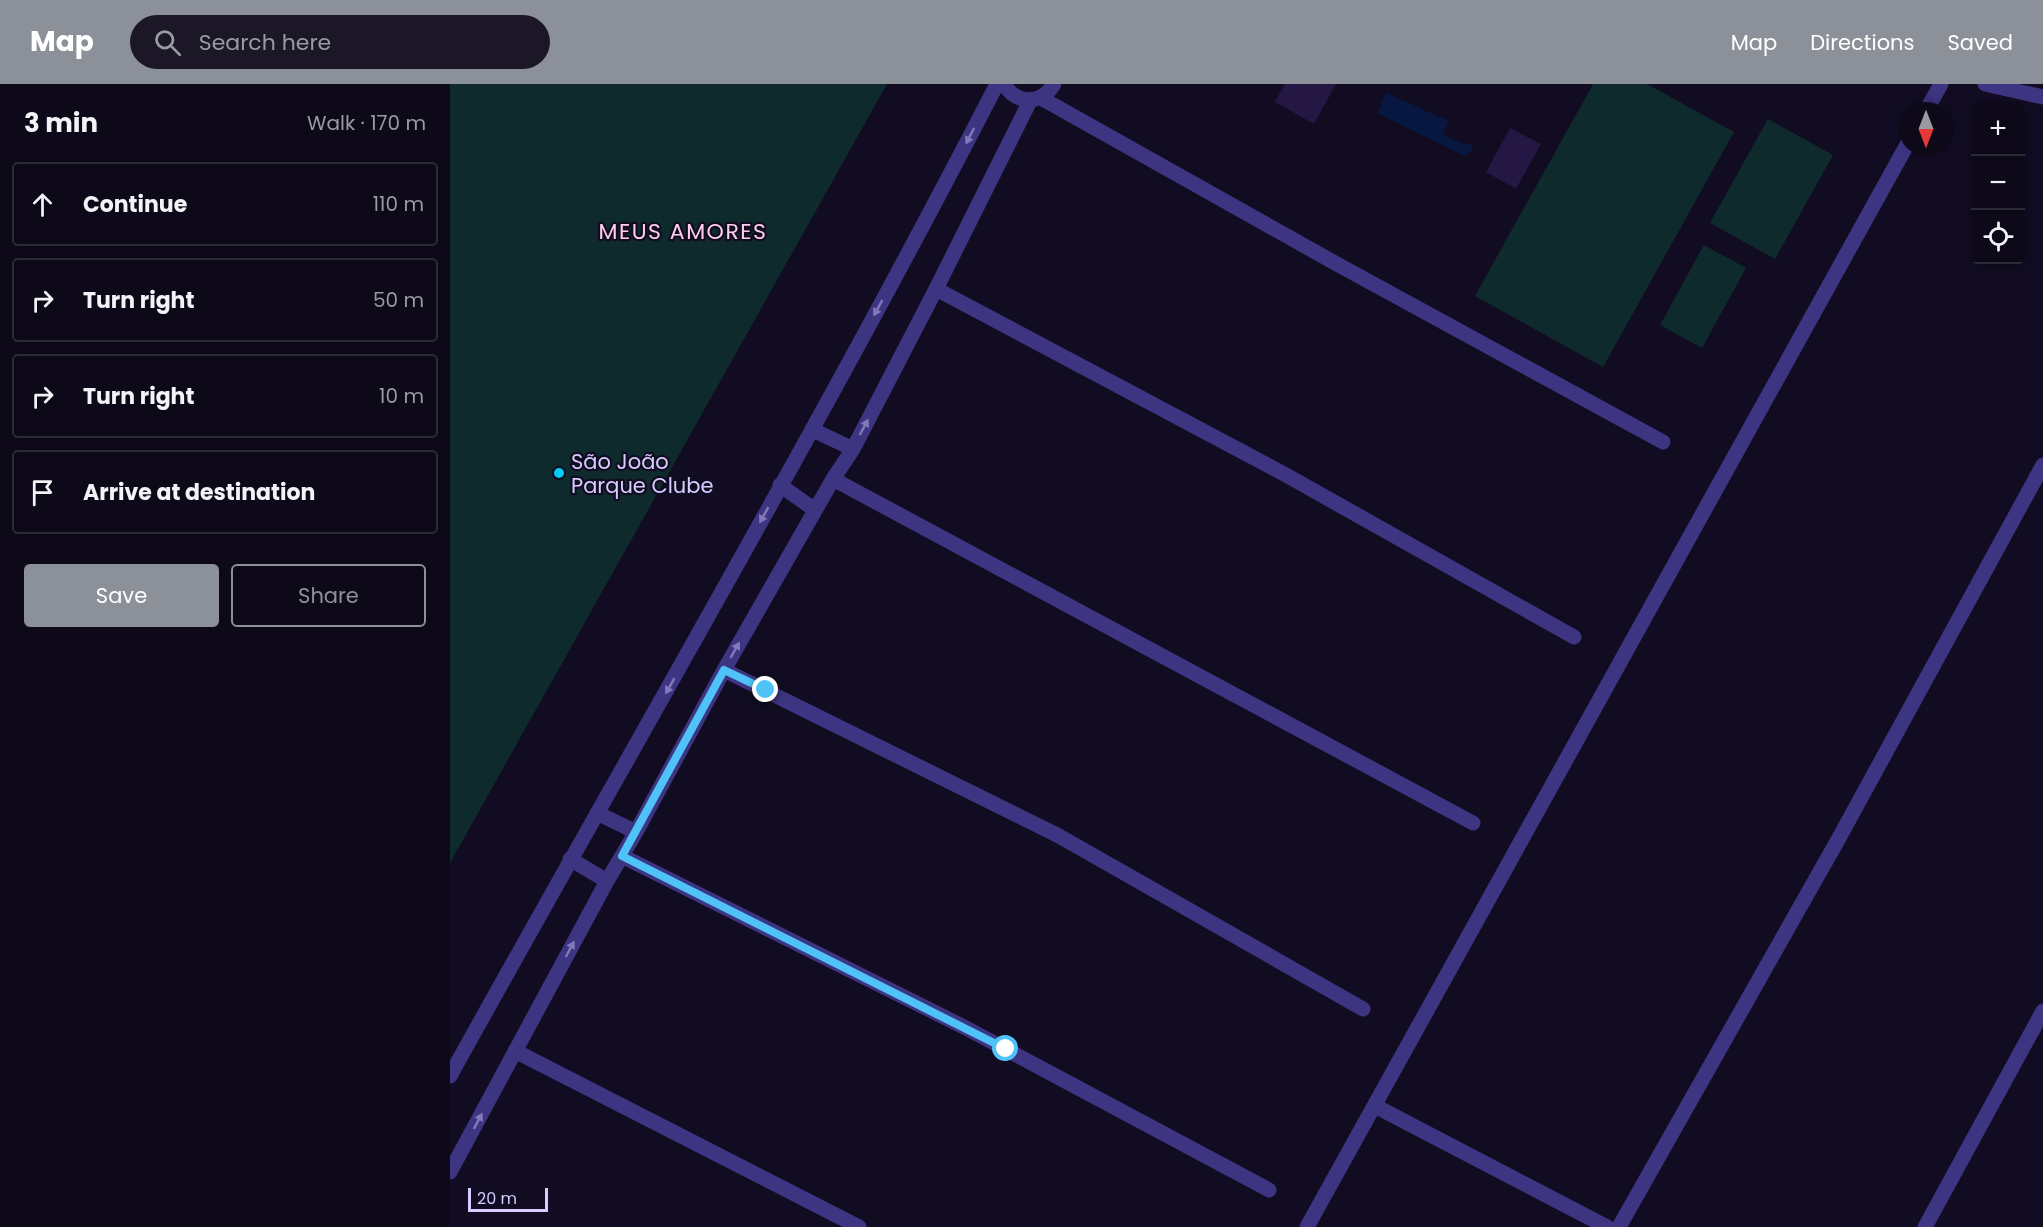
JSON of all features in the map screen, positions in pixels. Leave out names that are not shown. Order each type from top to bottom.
[{"type":"street","points":[[450,1076],[570,859],[676,676],[780,485],[813,430],[997,84]]},
{"type":"street","points":[[1004,84],[1011,94],[1020,99],[1035,99],[1049,92],[1054,84]]},
{"type":"street","points":[[1931,102],[1941,84]]},
{"type":"street","points":[[1985,84],[2043,97]]},
{"type":"street","points":[[450,1172],[724,670],[833,479],[853,449],[1035,99]]},
{"type":"street","points":[[1035,99],[1663,442]]},
{"type":"street","points":[[1306,1227],[1901,156]]},
{"type":"street","points":[[936,289],[1286,475],[1574,637]]},
{"type":"street","points":[[813,430],[853,449]]},
{"type":"street","points":[[1619,1227],[1839,838],[2043,465]]},
{"type":"street","points":[[833,479],[1473,823]]},
{"type":"street","points":[[780,485],[815,510]]},
{"type":"street","points":[[724,670],[1059,836],[1363,1009]]},
{"type":"street","points":[[597,813],[636,832]]},
{"type":"street","points":[[622,856],[966,1028],[1269,1190]]},
{"type":"street","points":[[570,859],[607,881]]},
{"type":"street","points":[[1925,1227],[2043,1011]]},
{"type":"street","points":[[515,1051],[860,1227]]},
{"type":"street","points":[[1374,1106],[1607,1227]]},
{"type":"green space","name":"São João Parque Clube","points":[[450,84],[887,84],[450,863]]},
{"type":"green space","points":[[1593,84],[1647,84],[1734,132],[1603,367],[1475,296]]},
{"type":"green space","points":[[1768,119],[1833,155],[1775,259],[1710,223]]},
{"type":"green space","points":[[1704,245],[1746,268],[1702,348],[1660,325]]},
{"type":"water","points":[[1386,93],[1449,121],[1443,134],[1462,144],[1471,144],[1473,150],[1464,156],[1377,113]]},
{"type":"building","points":[[1285,84],[1336,84],[1314,124],[1275,102]]},
{"type":"building","points":[[1510,128],[1541,144],[1516,189],[1486,172]]},
{"type":"place","name":"São João Parque Clube","points":[[559,473]]},
{"type":"district","name":"MEUS AMORES","points":[[683,231]]},
{"type":"route","points":[[766,690],[724,670],[622,856],[1006,1049]]}]
